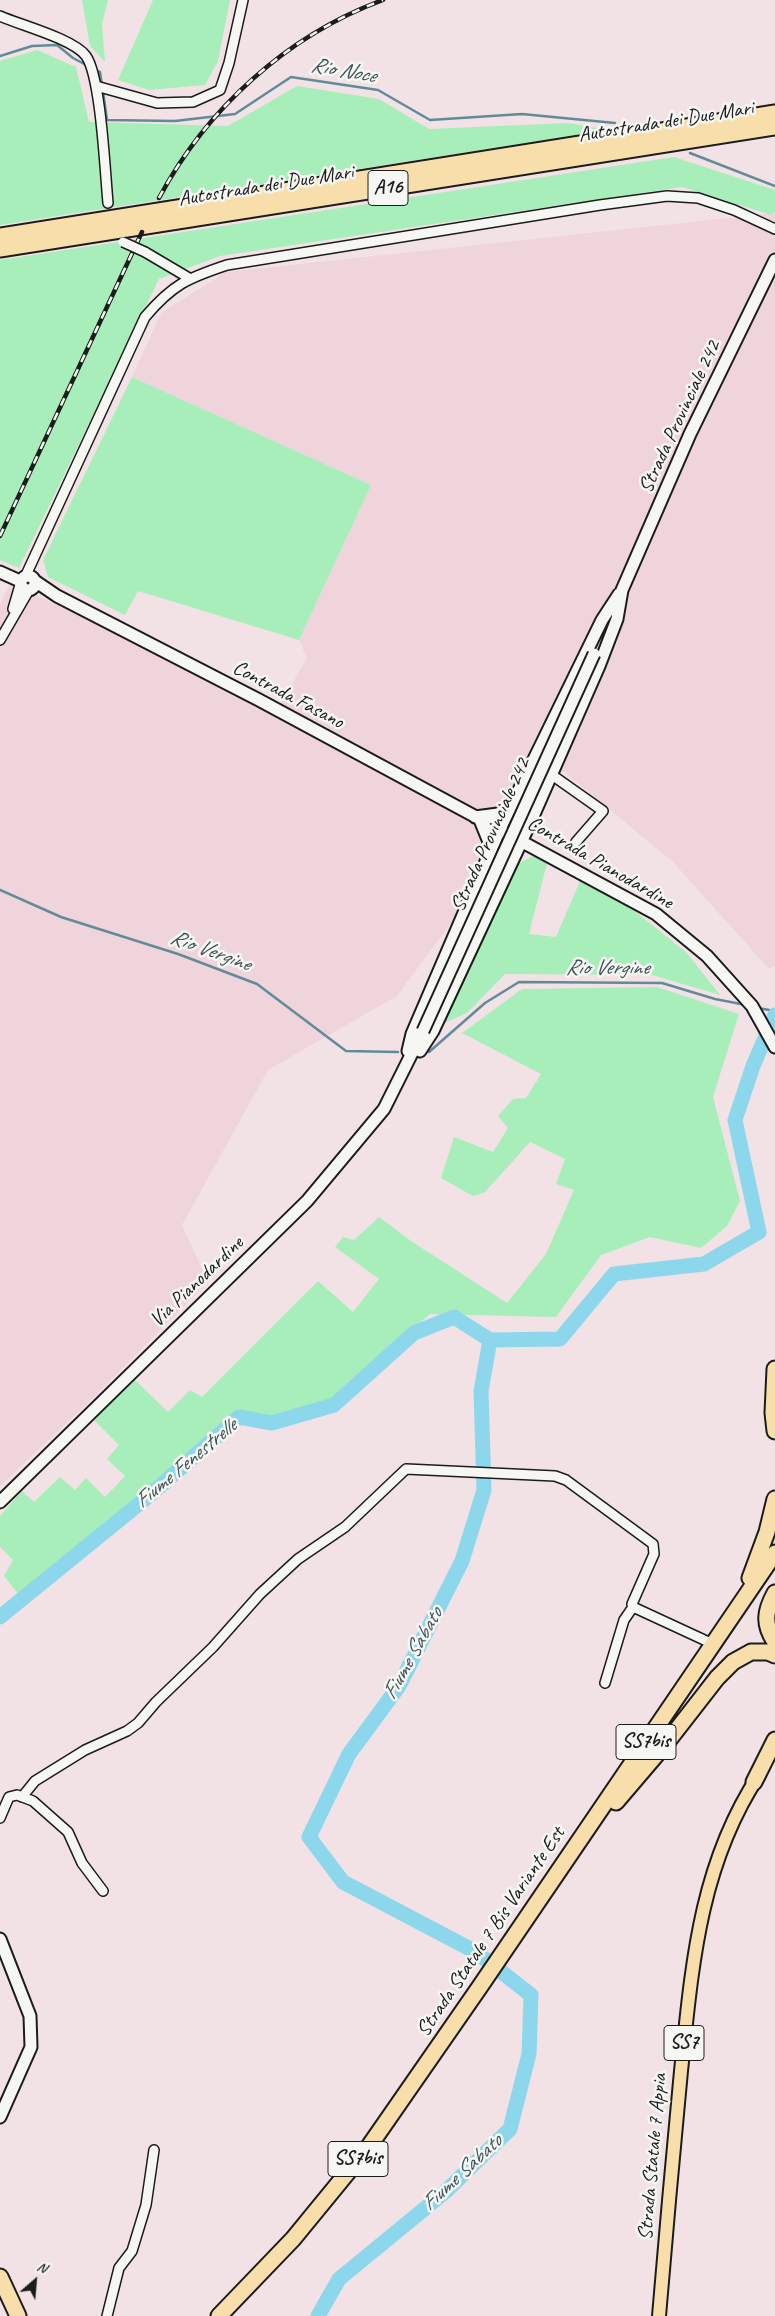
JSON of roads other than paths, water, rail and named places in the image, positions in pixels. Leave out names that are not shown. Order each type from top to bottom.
[{"type":"highway","name":"Autostrada dei Due Mari","points":[[0,236],[775,114]]},
{"type":"highway","name":"Autostrada dei Due Mari","points":[[0,249],[775,127]]},
{"type":"highway","points":[[775,1369],[773,1395],[775,1431]]},
{"type":"highway","points":[[730,1618],[760,1554],[773,1514],[775,1499]]},
{"type":"highway","name":"Strada Statale 7 Bis Variante Est","points":[[233,2316],[287,2259],[353,2181],[392,2129],[775,1553]]},
{"type":"highway","name":"Strada Statale 7 Bis Variante Est","points":[[520,1934],[616,1802],[775,1570]]},
{"type":"highway","points":[[775,1593],[768,1605],[765,1621],[775,1642]]},
{"type":"highway","points":[[616,1802],[668,1741],[717,1678],[733,1662],[751,1652],[768,1652],[775,1655]]},
{"type":"highway","points":[[754,1782],[775,1740]]},
{"type":"highway","name":"Strada Statale 7 Bis Variante Est","points":[[219,2316],[293,2239],[347,2174],[483,1990]]},
{"type":"highway","points":[[0,2277],[18,2316]]},
{"type":"main road","name":"Strada Statale 7 Appia","points":[[659,2316],[674,2147],[698,1930],[709,1882],[726,1836],[754,1782],[775,1750]]},
{"type":"street","points":[[96,86],[157,103],[193,102],[220,90],[229,63],[243,0]]},
{"type":"street","points":[[0,16],[60,39],[86,55],[95,78],[108,203]]},
{"type":"street","points":[[0,640],[23,580],[145,316],[162,297],[189,278],[228,265],[600,205],[667,196],[698,198],[734,210],[775,229]]},
{"type":"street","points":[[123,242],[145,252],[189,278]]},
{"type":"street","name":"Strada Provinciale 242","points":[[402,1074],[594,654],[690,434],[775,260]]},
{"type":"street","name":"Contrada Fasano","points":[[23,580],[263,702],[500,829]]},
{"type":"street","points":[[402,1074],[433,1031],[552,775],[613,629],[622,590]]},
{"type":"street","points":[[402,1074],[412,1034],[489,859],[500,829],[602,620],[622,590]]},
{"type":"street","points":[[552,775],[603,811],[576,842]]},
{"type":"street","points":[[489,859],[488,842],[477,818],[498,814],[512,805]]},
{"type":"street","points":[[513,858],[542,851],[533,835],[531,821]]},
{"type":"street","name":"Contrada Pianodardine","points":[[500,829],[656,914],[679,931],[707,956],[752,1006],[775,1048]]},
{"type":"street","name":"Via Pianodardine","points":[[0,1502],[307,1200],[384,1109],[402,1074]]},
{"type":"street","points":[[22,1797],[35,1781],[85,1750],[138,1723],[156,1702],[213,1647],[266,1588],[298,1559],[345,1527],[400,1472],[406,1469],[555,1476],[566,1480],[653,1544],[654,1554],[632,1604],[633,1607],[624,1620],[605,1683]]},
{"type":"street","points":[[633,1607],[713,1644]]},
{"type":"street","points":[[0,1818],[9,1797],[17,1795],[33,1801],[68,1832],[82,1863],[103,1891]]},
{"type":"street","points":[[0,1939],[30,2016],[31,2047],[0,2118]]},
{"type":"street","points":[[106,2316],[118,2268],[132,2252],[146,2205],[154,2150]]},
{"type":"waterway","name":"Rio Noce","points":[[0,56],[32,46],[57,45],[73,58],[88,66]]},
{"type":"waterway","name":"Rio Noce","points":[[95,70],[100,72],[102,86]]},
{"type":"waterway","name":"Rio Noce","points":[[103,91],[107,120],[175,121],[235,114],[291,77],[378,90],[430,120],[522,114],[615,123]]},
{"type":"waterway","name":"Rio Noce","points":[[690,153],[775,186]]},
{"type":"waterway","name":"Rio Vergine","points":[[0,890],[61,917],[178,954],[257,984],[346,1051],[398,1052]]},
{"type":"waterway","name":"Rio Vergine","points":[[429,1052],[485,1003],[519,982],[662,983],[715,999],[746,1005]]},
{"type":"waterway","name":"Rio Vergine","points":[[758,1008],[775,1011]]},
{"type":"waterway","name":"Fiume Sabato","points":[[318,2316],[339,2279],[445,2192],[510,2129],[529,2054],[531,1995],[476,1952],[343,1882],[309,1837],[349,1754],[399,1686],[462,1561],[484,1490],[481,1391],[490,1340],[560,1339],[614,1274],[704,1264],[759,1232],[735,1120],[753,1066],[775,1015]]},
{"type":"waterway","name":"Fiume Fenestrelle","points":[[0,1617],[150,1495],[239,1417],[272,1423],[334,1405],[414,1333],[454,1317],[490,1340]]},
{"type":"railway","points":[[159,198],[201,134],[253,78],[283,54],[315,33],[348,15],[383,0]]},
{"type":"railway","points":[[0,536],[142,232]]}]
